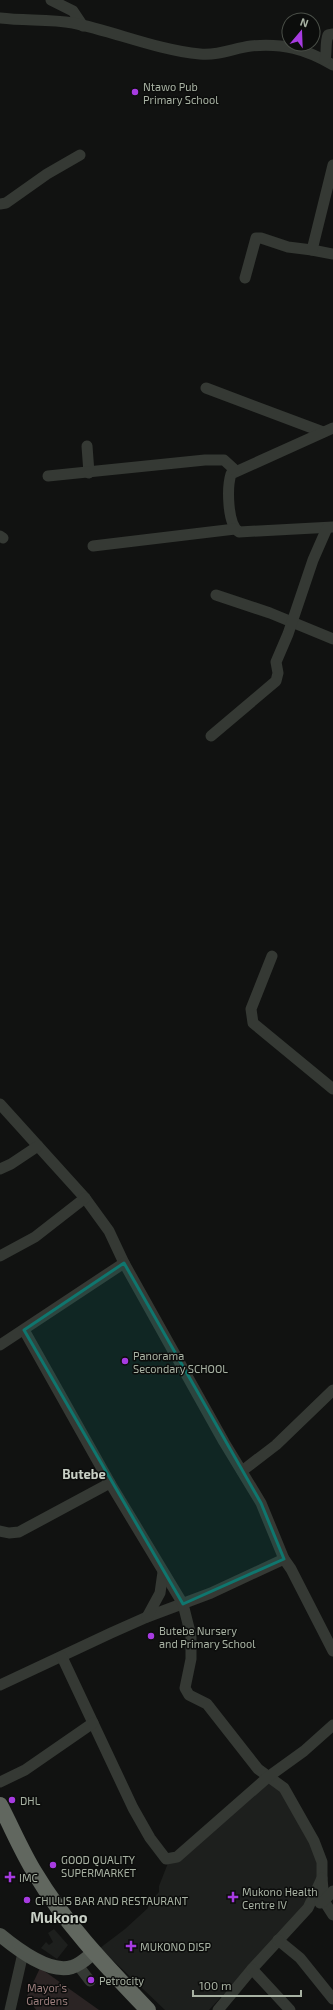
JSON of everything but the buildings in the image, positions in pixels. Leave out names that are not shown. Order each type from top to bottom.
[{"type":"highway","points":[[0,1805],[35,1873],[63,1914],[93,1953],[148,2010]]},
{"type":"main road","points":[[0,1935],[22,1953],[54,1967],[64,1968],[77,1964],[93,1953]]},
{"type":"street","points":[[51,0],[73,11],[83,26]]},
{"type":"street","points":[[0,18],[62,22],[202,54],[218,54],[251,46],[288,47],[301,49],[329,62]]},
{"type":"street","points":[[329,62],[326,39],[328,35],[333,34]]},
{"type":"street","points":[[0,204],[6,203],[47,174],[80,155]]},
{"type":"street","points":[[312,250],[333,164]]},
{"type":"street","points":[[245,278],[256,238],[261,238],[288,247],[333,254]]},
{"type":"street","points":[[206,388],[328,430]]},
{"type":"street","points":[[235,529],[228,492],[231,474],[328,430]]},
{"type":"street","points":[[87,446],[88,473]]},
{"type":"street","points":[[48,476],[205,460],[224,460],[236,471]]},
{"type":"street","points":[[93,546],[235,529],[239,532],[256,532],[330,528]]},
{"type":"street","points":[[211,736],[276,681],[278,673],[276,662],[292,622],[313,560],[330,528]]},
{"type":"street","points":[[216,595],[292,622],[333,639]]},
{"type":"street","points":[[272,956],[252,1009],[253,1023],[333,1089]]},
{"type":"street","points":[[0,1104],[85,1198],[109,1231],[124,1263],[261,1503],[284,1559],[291,1569],[333,1651]]},
{"type":"street","points":[[0,1169],[38,1146]]},
{"type":"street","points":[[0,1256],[35,1237],[85,1198]]},
{"type":"street","points":[[0,1345],[124,1263]]},
{"type":"street","points":[[24,1330],[110,1483],[183,1604],[191,1636],[191,1659],[185,1688],[188,1695],[207,1704],[213,1710],[246,1754],[268,1777],[284,1788],[295,1804],[314,1841],[322,1862],[324,1901],[333,1915]]},
{"type":"street","points":[[242,1471],[276,1445],[333,1390]]},
{"type":"street","points":[[0,1531],[9,1533],[19,1532],[110,1483]]},
{"type":"street","points":[[0,1685],[147,1617],[231,1584],[284,1559]]},
{"type":"street","points":[[147,1617],[160,1593],[163,1572]]},
{"type":"street","points":[[62,1657],[133,1808],[150,1838],[166,1859],[177,1857],[268,1777],[304,1752],[333,1725]]},
{"type":"street","points":[[0,1782],[25,1770],[93,1722]]},
{"type":"street","points":[[220,2009],[252,1969],[308,1908],[322,1878]]},
{"type":"street","points":[[308,1908],[324,1901],[333,1891]]},
{"type":"street","points":[[278,1940],[300,1958],[333,1999]]},
{"type":"street","points":[[10,2010],[22,1953]]},
{"type":"street","points":[[77,1964],[90,1981]]},
{"type":"street","points":[[252,1969],[290,2010]]},
{"type":"highlighted area","points":[[124,1263],[261,1503],[284,1559],[183,1604],[24,1330]]},
{"type":"shaded area","name":"Mukono Health Centre IV","points":[[262,1782],[282,1786],[302,1818],[322,1874],[309,1902],[209,2010],[165,2010],[100,1948],[125,1929],[148,1908],[149,1903],[159,1892],[159,1886],[168,1863]]},
{"type":"shaded area","points":[[54,1929],[68,1945],[57,1959],[41,1948],[46,1942],[49,1945],[53,1942],[48,1933]]},
{"type":"green space","name":"Mayor's Gardens","points":[[40,1968],[99,2010],[36,2010],[27,1996]]},
{"type":"place","name":"Ntawo Pub Primary School","points":[[135,92]]},
{"type":"place","name":"Panorama Secondary SCHOOL","points":[[125,1361]]},
{"type":"place","name":"Butebe Nursery and Primary School","points":[[151,1636]]},
{"type":"place","name":"DHL","points":[[12,1800]]},
{"type":"place","name":"GOOD QUALITY SUPERMARKET","points":[[53,1865]]},
{"type":"place","name":"IMC","points":[[10,1877]]},
{"type":"place","name":"Mukono Health Centre IV","points":[[233,1897]]},
{"type":"place","name":"CHILLIS BAR AND RESTAURANT","points":[[27,1900]]},
{"type":"place","name":"MUKONO DISP","points":[[131,1946]]},
{"type":"place","name":"Petrocity","points":[[91,1980]]},
{"type":"district","name":"Butebe","points":[[84,1474]]},
{"type":"district","name":"Mukono","points":[[59,1917]]}]
